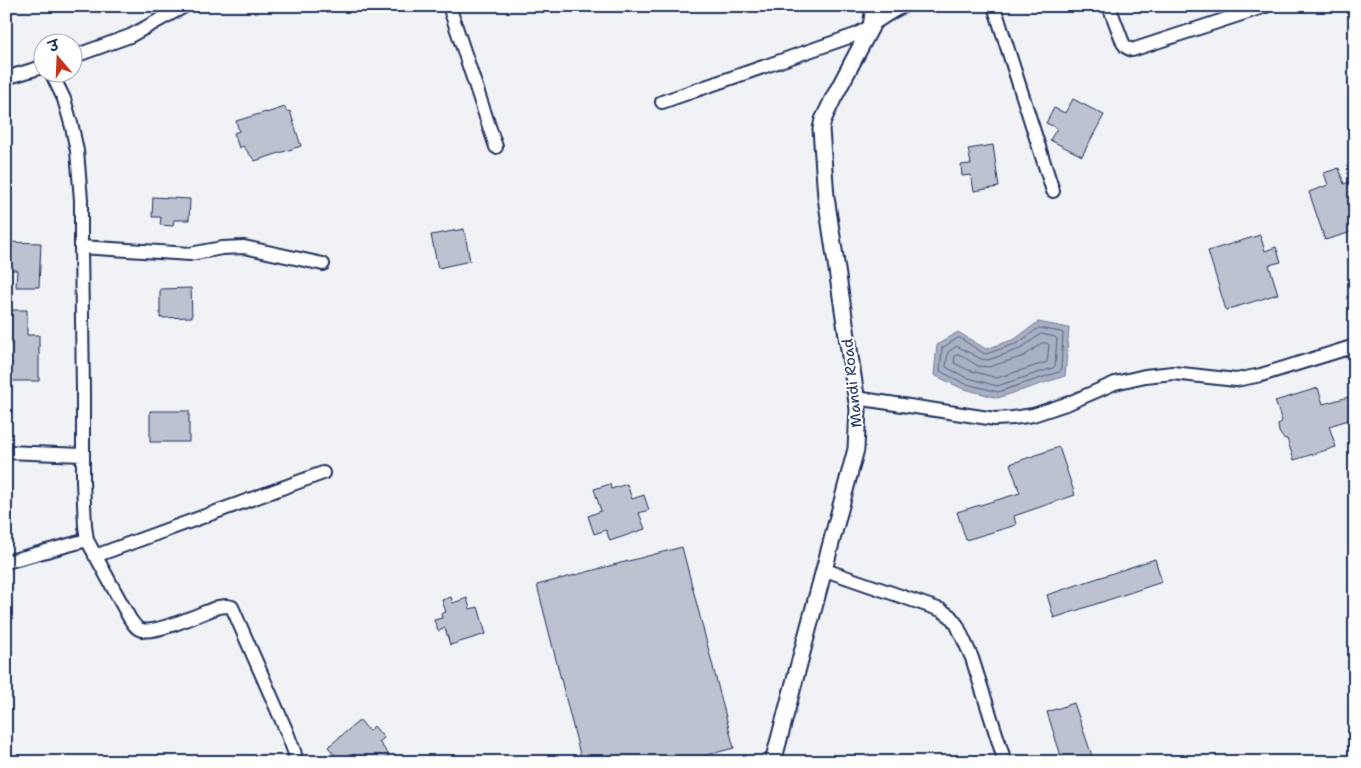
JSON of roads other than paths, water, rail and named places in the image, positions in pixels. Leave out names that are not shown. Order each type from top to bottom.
[{"type":"street","points":[[82,54],[130,36],[185,6]]},
{"type":"street","points":[[449,6],[496,147]]},
{"type":"street","name":"Mandi Road","points":[[773,762],[856,449],[858,423],[856,398],[826,197],[821,129],[832,99],[871,27],[874,6]]},
{"type":"street","points":[[662,102],[855,35],[904,6]]},
{"type":"street","points":[[994,6],[1053,191]]},
{"type":"street","points":[[1109,6],[1122,43],[1134,50],[1266,6]]},
{"type":"street","points":[[6,78],[32,70]]},
{"type":"street","points":[[56,82],[64,99],[72,127],[81,200],[83,455],[87,540],[130,620],[143,630],[160,629],[218,607],[232,607],[286,730],[297,762]]},
{"type":"street","points":[[81,247],[190,254],[222,248],[244,247],[324,264]]},
{"type":"street","points":[[856,398],[995,419],[1013,418],[1047,411],[1115,383],[1145,376],[1173,373],[1236,380],[1261,375],[1355,346]]},
{"type":"street","points":[[6,452],[83,455]]},
{"type":"street","points":[[95,556],[323,473]]},
{"type":"street","points":[[6,562],[87,540]]},
{"type":"street","points":[[825,570],[941,610],[950,616],[957,625],[972,658],[1005,762]]},
{"type":"water","points":[[1038,322],[1069,328],[1065,376],[998,398],[961,388],[934,375],[937,345],[958,332],[986,349],[1015,339]]}]
